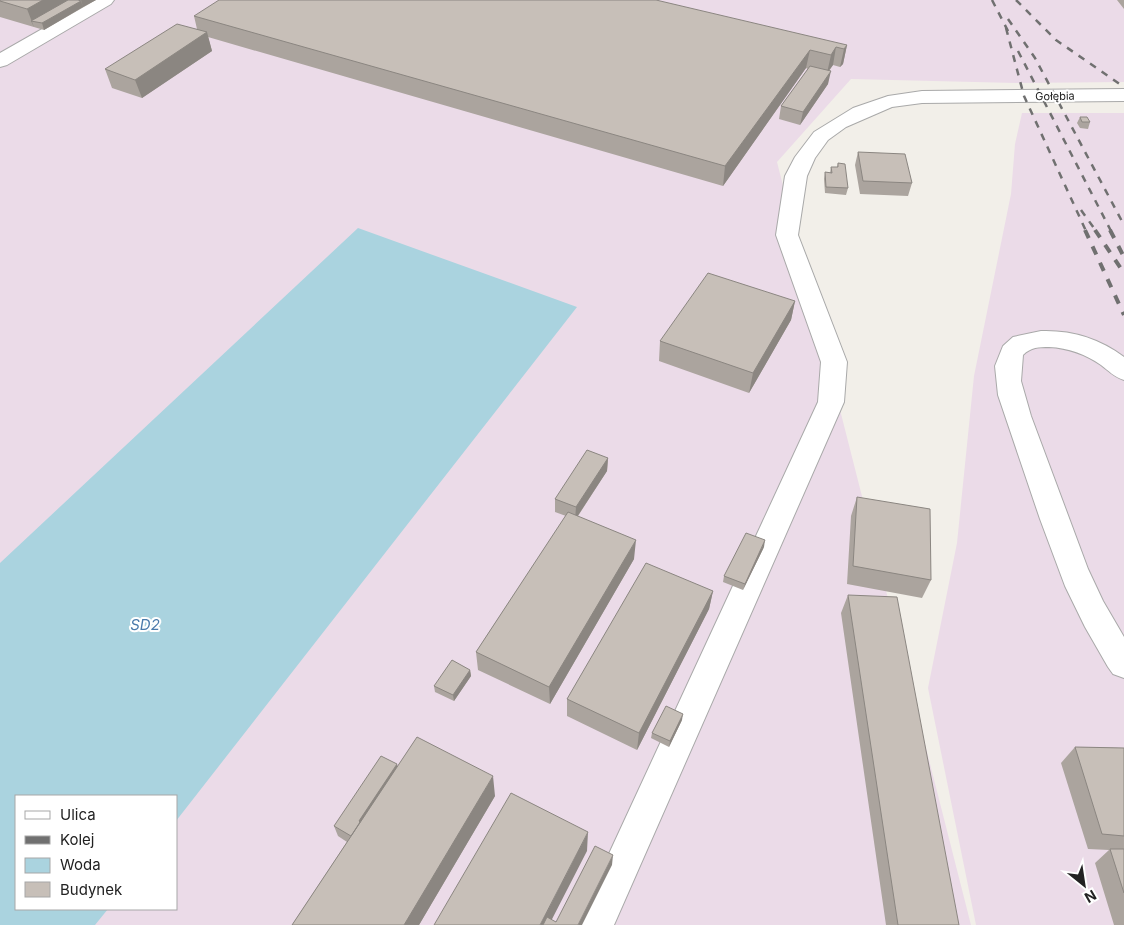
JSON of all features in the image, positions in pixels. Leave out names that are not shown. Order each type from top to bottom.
[{"type":"street","points":[[0,61],[105,0]]},
{"type":"street","name":"Gołębia","points":[[595,925],[831,402],[834,362],[787,235],[796,176],[805,157],[821,136],[839,123],[860,112],[888,102],[922,97],[1124,94]]},
{"type":"street","points":[[1124,371],[1106,355],[1092,348],[1075,342],[1053,338],[1023,342],[1014,349],[1008,365],[1009,384],[1016,412],[1068,557],[1088,604],[1124,664]]},
{"type":"shaded area","points":[[0,0],[1124,0],[1124,82],[1016,83],[851,79],[777,162],[971,925],[0,925]]},
{"type":"shaded area","points":[[1022,113],[1124,113],[1124,925],[976,925],[928,688],[957,543],[974,376],[1011,194],[1015,144]]},
{"type":"water","name":"SD2","points":[[358,228],[577,307],[178,818],[178,795],[15,795],[15,910],[107,910],[95,925],[0,925],[0,563]]},
{"type":"building","points":[[0,0],[43,0],[27,9]]},
{"type":"building","points":[[68,0],[81,1],[42,23],[31,21]]},
{"type":"building","points":[[219,0],[656,0],[847,45],[844,49],[836,47],[831,55],[810,50],[725,166],[194,16]]},
{"type":"building","points":[[177,24],[207,32],[135,80],[105,69]]},
{"type":"building","points":[[810,66],[831,71],[803,112],[781,106]]},
{"type":"building","points":[[1080,117],[1087,117],[1090,122],[1082,122]]},
{"type":"building","points":[[858,152],[905,154],[912,183],[863,181]]},
{"type":"building","points":[[838,163],[845,164],[848,188],[826,187],[825,172],[832,173],[831,167],[838,167]]},
{"type":"building","points":[[708,273],[795,301],[753,373],[660,341]]},
{"type":"building","points":[[587,450],[608,458],[576,507],[555,499]]},
{"type":"building","points":[[857,497],[930,509],[931,580],[853,566]]},
{"type":"building","points":[[568,512],[636,540],[549,687],[476,652]]},
{"type":"building","points":[[746,533],[765,540],[745,584],[724,576]]},
{"type":"building","points":[[646,563],[713,591],[639,733],[567,699]]},
{"type":"building","points":[[848,595],[897,597],[959,925],[898,925]]},
{"type":"building","points":[[452,660],[470,670],[453,695],[434,686]]},
{"type":"building","points":[[666,706],[683,714],[670,741],[652,733]]},
{"type":"building","points":[[417,737],[493,776],[404,925],[292,925]]},
{"type":"building","points":[[1075,747],[1124,748],[1124,836],[1102,834]]},
{"type":"building","points":[[381,756],[397,764],[351,836],[334,826]]},
{"type":"building","points":[[511,793],[588,832],[540,925],[434,925]]},
{"type":"building","points":[[595,846],[613,855],[578,925],[543,925],[547,917],[556,922]]},
{"type":"building","points":[[1110,849],[1124,849],[1124,893]]},
{"type":"railway","points":[[992,0],[1009,33]]},
{"type":"railway","points":[[1016,0],[1056,40],[1124,87]]},
{"type":"railway","points":[[1008,19],[1035,58],[1124,225]]},
{"type":"railway","points":[[1006,28],[1024,96],[1086,231]]},
{"type":"railway","points":[[1018,51],[1111,231]]},
{"type":"railway","points":[[1081,210],[1096,231]]},
{"type":"railway","points":[[1085,230],[1124,315]]},
{"type":"railway","points":[[1095,230],[1124,273]]},
{"type":"railway","points":[[1110,230],[1124,257]]}]
